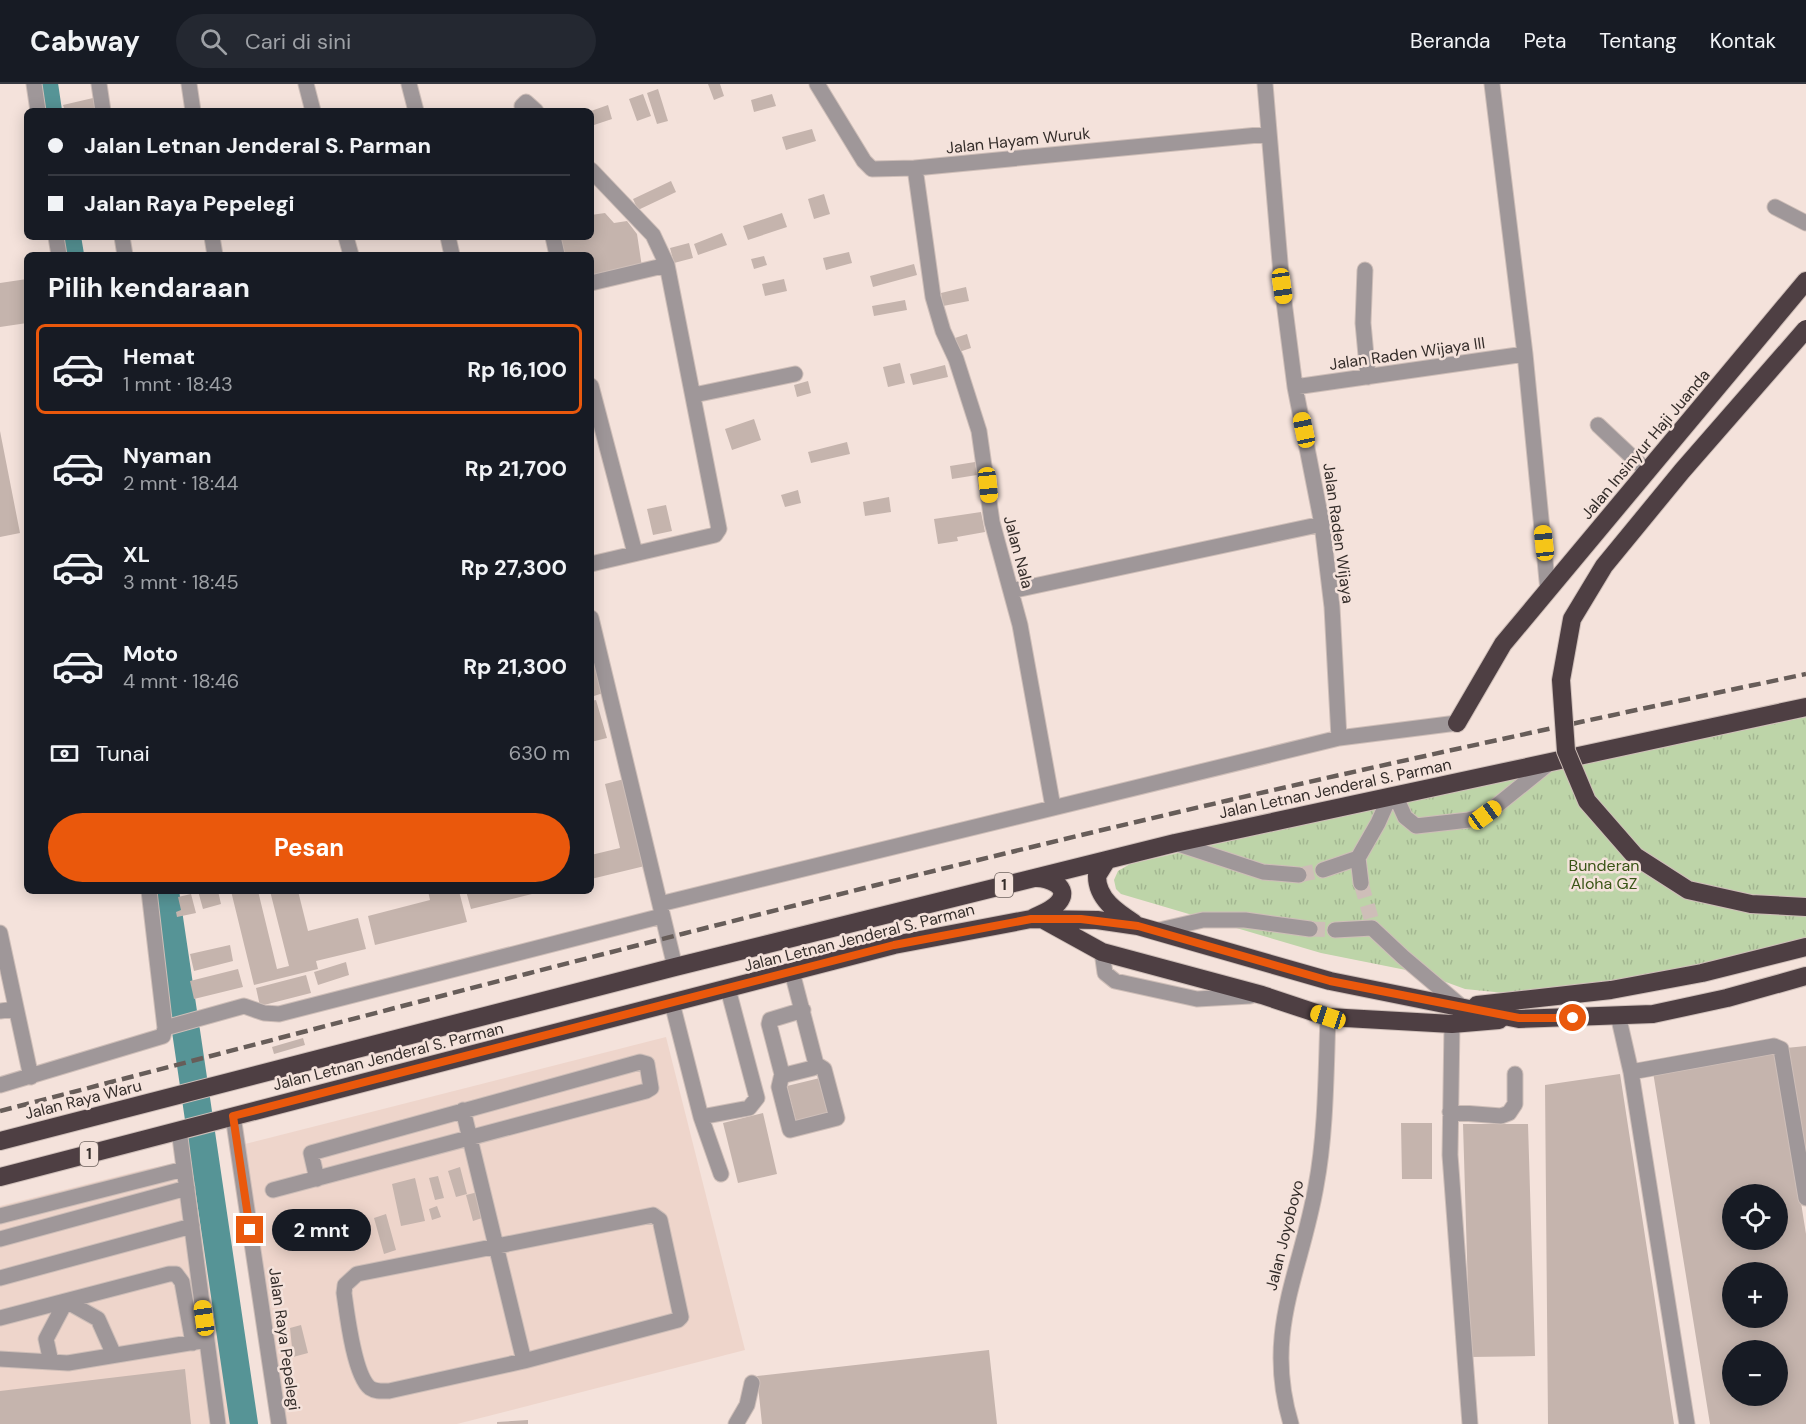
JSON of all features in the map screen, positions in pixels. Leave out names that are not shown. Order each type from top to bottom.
[{"type":"highway","name":"Jalan Insinyur Haji Juanda","points":[[1457,723],[1503,644],[1806,281]]},
{"type":"highway","points":[[1806,328],[1682,471],[1604,566],[1572,619],[1561,680],[1566,752],[1587,801],[1635,856],[1688,890],[1751,904],[1806,907]]},
{"type":"highway","name":"Jalan Letnan Jenderal S. Parman","points":[[176,1095],[1175,843],[1555,759],[1806,707]]},
{"type":"highway","points":[[1107,860],[1097,876],[1100,893],[1113,907],[1146,928]]},
{"type":"highway","points":[[1028,879],[1047,879],[1058,884],[1062,890],[1058,903],[1036,919],[1102,952],[1262,995],[1328,1017],[1452,1024],[1519,1018]]},
{"type":"highway","name":"Jalan Letnan Jenderal S. Parman","points":[[0,1177],[894,945],[1036,919],[1081,919],[1146,928],[1330,981],[1519,1018],[1620,1023],[1727,998],[1806,975]]},
{"type":"highway","points":[[1462,1007],[1611,990],[1702,973],[1806,947]]},
{"type":"highway","name":"Jalan Raya Waru","points":[[0,1141],[176,1095]]},
{"type":"street","points":[[34,84],[38,108]]},
{"type":"street","points":[[99,84],[103,108]]},
{"type":"street","points":[[189,84],[193,108]]},
{"type":"street","points":[[306,84],[312,108]]},
{"type":"street","points":[[409,84],[415,108]]},
{"type":"street","name":"Jalan Hayam Wuruk","points":[[817,84],[867,165],[872,169],[915,168],[1269,134]]},
{"type":"street","name":"Jalan Raden Wijaya","points":[[1265,84],[1282,286],[1295,387],[1322,524],[1332,607],[1339,738]]},
{"type":"street","points":[[1492,84],[1525,354],[1548,591]]},
{"type":"street","points":[[523,108],[526,102],[533,108]]},
{"type":"street","name":"Jalan Nala","points":[[915,168],[933,297],[979,431],[992,522],[1020,625],[1053,807]]},
{"type":"street","points":[[594,173],[653,235],[667,265],[719,529],[715,535],[594,563]]},
{"type":"street","points":[[1775,207],[1806,223]]},
{"type":"street","points":[[594,282],[667,265]]},
{"type":"street","points":[[1365,270],[1363,323],[1368,377]]},
{"type":"street","name":"Jalan Raden Wijaya III","points":[[1295,387],[1525,354]]},
{"type":"street","points":[[694,395],[795,374]]},
{"type":"street","points":[[594,397],[635,553]]},
{"type":"street","points":[[1598,425],[1648,471]]},
{"type":"street","points":[[1011,591],[1322,524]]},
{"type":"street","points":[[594,631],[675,968]]},
{"type":"street","points":[[165,1028],[243,1006],[264,1013],[279,1014],[1053,807],[1339,738],[1457,723]]},
{"type":"street","points":[[1392,795],[1405,817],[1416,826],[1469,820],[1485,815],[1555,759]]},
{"type":"street","points":[[1361,883],[1358,858],[1392,795]]},
{"type":"street","points":[[1175,843],[1263,872],[1299,876]]},
{"type":"street","points":[[1323,870],[1358,858]]},
{"type":"street","points":[[0,1085],[156,1041],[163,1036],[165,1028],[149,894]]},
{"type":"street","points":[[1146,928],[1203,920],[1245,920],[1310,929]]},
{"type":"street","points":[[1335,930],[1371,923],[1462,1007]]},
{"type":"street","points":[[0,933],[7,1010],[31,1077]]},
{"type":"street","points":[[792,972],[803,1010],[816,1064],[824,1069],[837,1118],[790,1130],[779,1087],[782,1074],[768,1024],[770,1020],[803,1010]]},
{"type":"street","points":[[701,1117],[749,1108],[757,1098],[728,989]]},
{"type":"street","points":[[672,1003],[701,1117],[721,1174]]},
{"type":"street","name":"Jalan Joyoboyo","points":[[1291,1424],[1283,1399],[1279,1353],[1285,1306],[1317,1186],[1328,1017]]},
{"type":"street","points":[[1620,1023],[1627,1051],[1687,1424]]},
{"type":"street","points":[[1452,1024],[1450,1155],[1470,1424]]},
{"type":"street","points":[[1630,1072],[1774,1046],[1781,1049],[1806,1198]]},
{"type":"street","points":[[273,1190],[317,1179],[470,1136],[646,1091],[651,1088],[647,1064],[640,1062],[310,1153],[317,1179]]},
{"type":"street","points":[[782,1074],[813,1068],[816,1064]]},
{"type":"street","points":[[1450,1112],[1501,1116],[1509,1113],[1515,1104],[1515,1074]]},
{"type":"street","points":[[463,1110],[498,1246],[524,1361]]},
{"type":"street","name":"Jalan Raya Pepelegi","points":[[233,1116],[279,1424]]},
{"type":"street","points":[[179,1130],[192,1226],[200,1342]]},
{"type":"street","points":[[0,1216],[184,1168]]},
{"type":"street","points":[[0,1239],[187,1188]]},
{"type":"street","points":[[653,1215],[660,1220],[681,1317],[524,1361],[380,1392],[370,1388],[365,1382],[353,1347],[344,1293],[349,1279],[357,1274],[498,1246],[653,1215]]},
{"type":"street","points":[[0,1278],[192,1226]]},
{"type":"street","points":[[0,1318],[169,1274],[177,1275],[182,1282],[200,1342],[218,1424]]},
{"type":"street","points":[[66,1301],[98,1319],[114,1355]]},
{"type":"street","points":[[51,1362],[46,1339],[66,1301]]},
{"type":"street","points":[[0,1359],[68,1363],[200,1342]]},
{"type":"street","points":[[736,1424],[747,1405],[752,1383]]},
{"type":"shaded area","points":[[666,1037],[745,1350],[457,1424],[287,1424],[245,1144]]},
{"type":"shaded area","points":[[196,1159],[232,1424],[0,1424],[0,1206],[146,1169]]},
{"type":"green space","name":"Bunderan Aloha GZ","points":[[1806,717],[1806,942],[1619,985],[1524,995],[1465,989],[1421,973],[1321,953],[1121,894],[1116,889],[1114,880],[1118,871],[1130,864],[1390,804]]},
{"type":"building","points":[[708,84],[720,84],[724,96],[714,100]]},
{"type":"building","points":[[658,89],[668,121],[657,124],[647,93]]},
{"type":"building","points":[[643,94],[651,116],[637,121],[629,99]]},
{"type":"building","points":[[772,94],[776,106],[754,112],[751,100]]},
{"type":"building","points":[[93,98],[95,108],[64,108],[63,105]]},
{"type":"building","points":[[608,105],[612,119],[594,125],[594,110]]},
{"type":"building","points":[[812,129],[816,141],[786,150],[782,137]]},
{"type":"building","points":[[671,181],[676,192],[638,210],[633,199]]},
{"type":"building","points":[[824,194],[830,214],[814,219],[808,199]]},
{"type":"building","points":[[605,213],[614,223],[627,221],[637,234],[642,267],[594,275],[594,252],[563,252],[560,240],[594,240],[594,215]]},
{"type":"building","points":[[782,213],[787,227],[748,240],[743,226]]},
{"type":"building","points":[[722,233],[727,245],[698,255],[694,244]]},
{"type":"building","points":[[689,243],[693,258],[674,263],[670,248]]},
{"type":"building","points":[[849,252],[852,263],[826,270],[823,258]]},
{"type":"building","points":[[764,256],[767,265],[754,269],[751,259]]},
{"type":"building","points":[[914,264],[917,275],[873,287],[870,276]]},
{"type":"building","points":[[24,279],[24,323],[0,327],[0,283]]},
{"type":"building","points":[[784,279],[787,291],[765,296],[762,284]]},
{"type":"building","points":[[966,287],[969,301],[943,306],[941,293]]},
{"type":"building","points":[[905,300],[907,310],[874,316],[872,306]]},
{"type":"building","points":[[967,334],[971,348],[959,352],[955,338]]},
{"type":"building","points":[[900,363],[905,383],[888,387],[883,367]]},
{"type":"building","points":[[945,365],[948,377],[913,385],[910,374]]},
{"type":"building","points":[[808,381],[811,393],[797,397],[794,385]]},
{"type":"building","points":[[754,419],[761,440],[732,450],[725,429]]},
{"type":"building","points":[[0,431],[20,533],[0,537]]},
{"type":"building","points":[[847,442],[850,454],[811,463],[808,452]]},
{"type":"building","points":[[975,462],[977,475],[952,479],[950,466]]},
{"type":"building","points":[[798,490],[801,503],[785,507],[781,495]]},
{"type":"building","points":[[889,497],[891,512],[865,516],[863,502]]},
{"type":"building","points":[[666,505],[672,531],[653,535],[647,509]]},
{"type":"building","points":[[981,512],[985,532],[957,537],[958,541],[938,544],[934,519]]},
{"type":"building","points":[[598,662],[606,692],[594,696],[594,663]]},
{"type":"building","points":[[594,700],[596,700],[607,738],[594,741]]},
{"type":"building","points":[[628,778],[649,865],[594,878],[594,854],[620,848],[605,784]]},
{"type":"building","points":[[191,894],[196,913],[177,917],[176,912],[181,910],[178,897]]},
{"type":"building","points":[[199,894],[219,894],[221,904],[203,909]]},
{"type":"building","points":[[232,894],[259,894],[277,969],[289,966],[271,894],[299,894],[308,931],[358,918],[366,949],[316,961],[318,969],[254,985]]},
{"type":"building","points":[[429,894],[460,894],[467,922],[375,945],[368,916],[430,900]]},
{"type":"building","points":[[467,894],[532,894],[471,909]]},
{"type":"building","points":[[230,945],[233,961],[194,971],[190,954]]},
{"type":"building","points":[[346,962],[349,975],[318,985],[314,972]]},
{"type":"building","points":[[238,969],[243,987],[194,999],[190,981]]},
{"type":"building","points":[[306,975],[311,993],[260,1006],[256,988]]},
{"type":"building","points":[[303,1038],[305,1045],[274,1054],[272,1047]]},
{"type":"building","points":[[1806,1046],[1806,1158],[1786,1048]]},
{"type":"building","points":[[1777,1052],[1806,1234],[1806,1424],[1710,1424],[1653,1072]]},
{"type":"building","points":[[1620,1074],[1674,1424],[1548,1424],[1545,1085]]},
{"type":"building","points":[[824,1077],[834,1116],[797,1125],[787,1086]]},
{"type":"building","points":[[763,1113],[777,1174],[738,1183],[723,1123]]},
{"type":"building","points":[[1401,1123],[1432,1123],[1432,1179],[1402,1179]]},
{"type":"building","points":[[1463,1124],[1528,1124],[1535,1356],[1470,1357]]},
{"type":"building","points":[[460,1167],[467,1194],[456,1197],[448,1171]]},
{"type":"building","points":[[438,1176],[444,1198],[435,1200],[429,1178]]},
{"type":"building","points":[[415,1178],[425,1221],[401,1226],[392,1184]]},
{"type":"building","points":[[478,1192],[485,1217],[473,1221],[466,1195]]},
{"type":"building","points":[[437,1206],[441,1217],[432,1220],[429,1209]]},
{"type":"building","points":[[386,1214],[396,1250],[384,1254],[374,1218]]},
{"type":"building","points":[[301,1325],[308,1353],[293,1357],[290,1328]]},
{"type":"building","points":[[989,1350],[997,1424],[762,1424],[757,1376]]},
{"type":"building","points":[[185,1369],[191,1424],[0,1424],[0,1391]]},
{"type":"building","points":[[528,1420],[528,1424],[497,1424],[497,1422]]},
{"type":"waterway","points":[[44,84],[48,108]]},
{"type":"waterway","points":[[68,240],[70,252]]},
{"type":"waterway","points":[[165,894],[183,1012]]},
{"type":"waterway","points":[[186,1031],[244,1424]]},
{"type":"tunnel","points":[[1299,875],[1323,870]]},
{"type":"tunnel","points":[[1361,883],[1371,918]]},
{"type":"tunnel","points":[[1310,929],[1335,930]]},
{"type":"railway","points":[[0,1111],[649,942],[1040,845],[1423,756],[1806,674]]},
{"type":"route","points":[[250,1230],[233,1116],[894,945],[972,928],[1031,919],[1097,920],[1138,926],[1330,981],[1519,1018],[1573,1018]]}]
